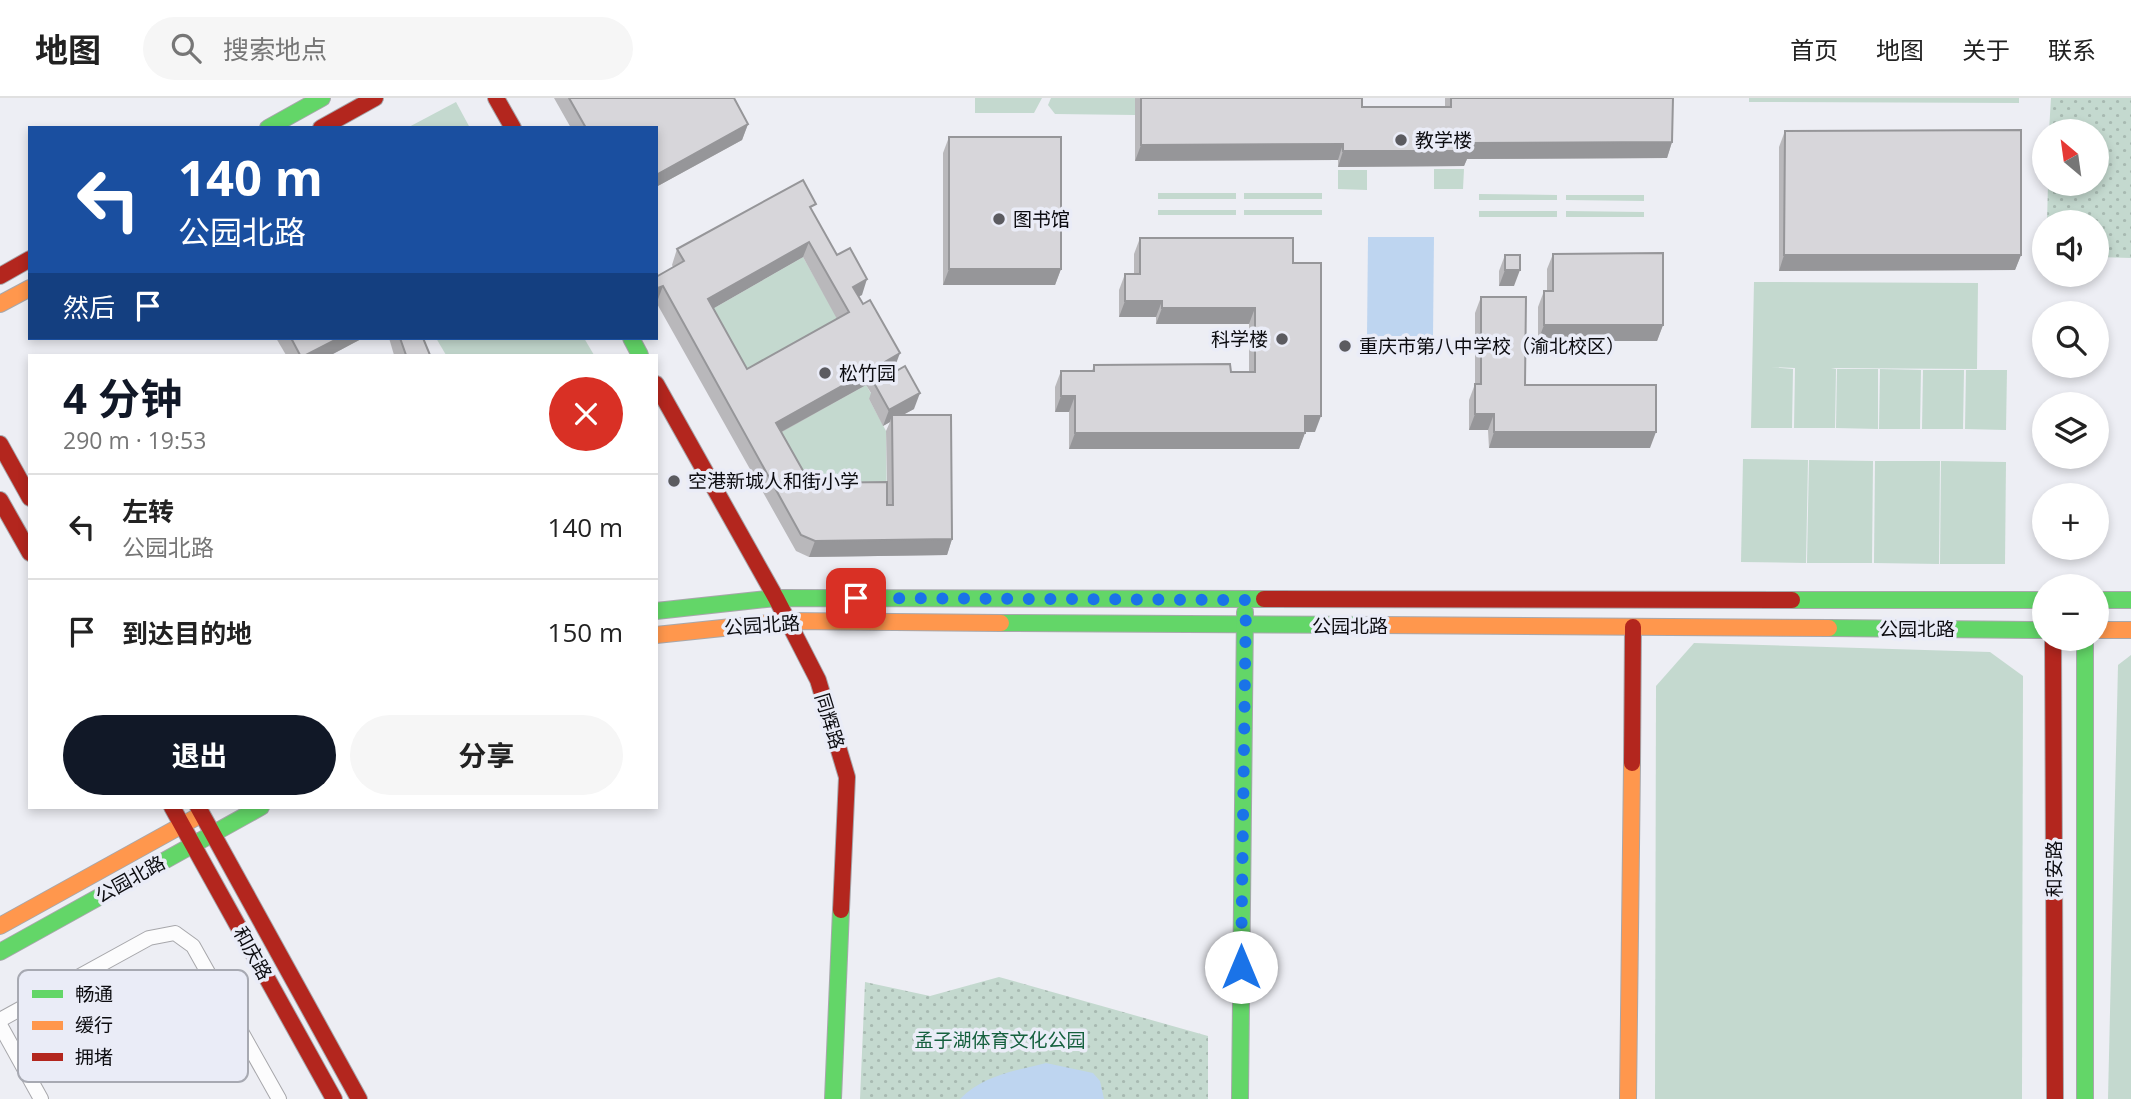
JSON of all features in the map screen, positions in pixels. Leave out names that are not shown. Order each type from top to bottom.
[{"type":"main road","points":[[272,126],[322,98]]},
{"type":"main road","points":[[325,126],[375,98]]},
{"type":"main road","points":[[496,98],[512,126]]},
{"type":"main road","points":[[0,276],[28,260]]},
{"type":"main road","points":[[0,304],[28,289]]},
{"type":"main road","name":"同辉路","points":[[658,388],[789,621],[818,680],[847,777],[833,1099]]},
{"type":"main road","points":[[0,444],[28,495]]},
{"type":"main road","points":[[0,500],[28,550]]},
{"type":"main road","name":"公园北路","points":[[658,611],[776,598],[2032,600]]},
{"type":"main road","points":[[1240,1099],[1243,625],[1246,600]]},
{"type":"main road","points":[[2109,600],[2131,600]]},
{"type":"main road","name":"公园北路","points":[[658,635],[789,621],[2032,629]]},
{"type":"main road","points":[[1628,1099],[1633,627]]},
{"type":"main road","points":[[2109,630],[2131,630]]},
{"type":"main road","name":"和安路","points":[[2053,651],[2055,1099]]},
{"type":"main road","name":"和安路","points":[[2085,651],[2085,1099]]},
{"type":"main road","name":"和庆路","points":[[173,809],[334,1099]]},
{"type":"main road","name":"公园北路","points":[[0,926],[182,825],[205,809]]},
{"type":"main road","name":"和庆路","points":[[205,809],[213,833],[359,1099]]},
{"type":"main road","name":"公园北路","points":[[0,952],[257,809]]},
{"type":"street","points":[[92,970],[149,938],[175,933],[194,946],[207,970]]},
{"type":"street","points":[[18,1012],[0,1022],[18,1056]]},
{"type":"street","points":[[248,1043],[279,1099]]},
{"type":"street","points":[[32,1082],[41,1099]]},
{"type":"green space","points":[[975,98],[1042,98],[1034,113],[975,113]]},
{"type":"green space","points":[[1051,98],[1135,98],[1135,115],[1055,114],[1048,105]]},
{"type":"green space","points":[[1749,98],[2019,98],[2019,103],[1749,102]]},
{"type":"green space","points":[[2051,98],[2131,98],[2131,258],[2109,257],[2109,210],[2047,210],[2048,196],[2109,196],[2109,119],[2050,119]]},
{"type":"green space","points":[[456,102],[469,126],[411,126]]},
{"type":"green space","points":[[1434,169],[1464,169],[1463,189],[1434,189]]},
{"type":"green space","points":[[1338,170],[1367,170],[1367,190],[1338,189]]},
{"type":"green space","points":[[1158,193],[1236,193],[1236,199],[1158,199]]},
{"type":"green space","points":[[1244,193],[1322,193],[1322,199],[1244,199]]},
{"type":"green space","points":[[1479,194],[1557,195],[1557,200],[1479,200]]},
{"type":"green space","points":[[1566,195],[1644,195],[1644,201],[1566,200]]},
{"type":"green space","points":[[1158,210],[1236,210],[1236,215],[1158,215]]},
{"type":"green space","points":[[1244,210],[1322,210],[1322,215],[1244,215]]},
{"type":"green space","points":[[1479,211],[1557,211],[1557,217],[1479,217]]},
{"type":"green space","points":[[1566,211],[1644,212],[1644,217],[1566,217]]},
{"type":"green space","points":[[803,257],[843,328],[742,385],[702,315]]},
{"type":"green space","points":[[1754,282],[1978,283],[1977,369],[1831,368],[1836,369],[1835,428],[1794,428],[1795,368],[1770,367],[1793,369],[1792,428],[1751,428]]},
{"type":"green space","points":[[437,340],[585,340],[593,354],[445,354]]},
{"type":"green space","points":[[1837,369],[1878,369],[1878,429],[1836,428]]},
{"type":"green space","points":[[1880,369],[1921,370],[1920,429],[1879,429]]},
{"type":"green space","points":[[1923,370],[1964,370],[1963,429],[1922,429]]},
{"type":"green space","points":[[1966,370],[2007,370],[2006,430],[1965,429]]},
{"type":"green space","points":[[866,385],[873,397],[869,399],[886,431],[887,520],[804,499],[770,438]]},
{"type":"green space","points":[[1743,459],[1808,460],[1806,563],[1741,562]]},
{"type":"green space","points":[[1809,460],[1873,461],[1872,563],[1807,563]]},
{"type":"green space","points":[[1875,461],[1940,461],[1939,564],[1874,563]]},
{"type":"green space","points":[[1941,461],[2006,462],[2005,564],[1940,564]]},
{"type":"green space","points":[[1694,643],[1990,652],[2023,676],[2022,1099],[1655,1099],[1656,686]]},
{"type":"green space","points":[[2131,655],[2131,1099],[2108,1099],[2118,665]]},
{"type":"green space","name":"孟子湖体育文化公园","points":[[999,977],[1208,1036],[1208,1099],[860,1099],[865,982],[930,996]]},
{"type":"water","points":[[1368,237],[1434,237],[1433,337],[1367,337]]},
{"type":"water","points":[[1046,1063],[1093,1073],[1100,1081],[1104,1099],[960,1099],[990,1079]]},
{"type":"building","points":[[569,98],[734,98],[748,124],[658,174],[658,126],[585,126]]},
{"type":"building","name":"教学楼","points":[[1141,98],[1362,98],[1362,107],[1451,107],[1451,98],[1673,98],[1672,142],[1470,143],[1470,151],[1343,151],[1343,144],[1141,145]]},
{"type":"building","points":[[2021,130],[2021,255],[1784,255],[1785,131]]},
{"type":"building","name":"图书馆","points":[[949,137],[1061,137],[1061,269],[949,269]]},
{"type":"building","name":"松竹园","points":[[803,180],[816,204],[810,207],[837,255],[850,248],[867,279],[853,287],[863,304],[870,300],[900,353],[885,362],[891,374],[905,366],[920,393],[889,410],[874,383],[879,381],[872,369],[776,423],[810,483],[887,482],[887,505],[893,505],[892,415],[951,415],[952,539],[815,541],[801,535],[663,286],[658,288],[658,276],[684,261],[677,249]],"holes":[[[809,242],[849,312],[747,369],[708,299]]]},
{"type":"building","name":"科学楼","points":[[1140,238],[1293,238],[1293,263],[1321,263],[1321,416],[1305,416],[1305,433],[1075,433],[1075,396],[1061,396],[1061,371],[1094,371],[1094,365],[1230,364],[1231,372],[1255,372],[1255,308],[1162,308],[1162,301],[1125,301],[1125,274],[1140,274]]},
{"type":"building","points":[[1663,253],[1663,325],[1544,325],[1544,291],[1553,291],[1553,254]]},
{"type":"building","points":[[1505,255],[1520,255],[1520,270],[1505,270]]},
{"type":"building","points":[[1481,297],[1526,297],[1525,385],[1656,385],[1656,432],[1494,432],[1494,414],[1475,414],[1475,384],[1481,384]]},
{"type":"building","points":[[292,340],[335,340],[308,354],[299,354]]},
{"type":"building","points":[[401,340],[424,340],[430,354],[406,354]]},
{"type":"traffic: fast","points":[[272,126],[322,98]]},
{"type":"traffic: fast","points":[[632,340],[639,354]]},
{"type":"traffic: fast","points":[[658,611],[776,598],[1264,599]]},
{"type":"traffic: fast","points":[[1792,600],[2032,600]]},
{"type":"traffic: fast","points":[[2109,600],[2131,600]]},
{"type":"traffic: fast","points":[[1240,1099],[1245,612]]},
{"type":"traffic: fast","points":[[1001,623],[1378,625]]},
{"type":"traffic: fast","points":[[1829,628],[2032,630]]},
{"type":"traffic: fast","points":[[2085,651],[2085,1099]]},
{"type":"traffic: fast","points":[[0,952],[257,809]]},
{"type":"traffic: fast","points":[[833,1099],[841,910]]},
{"type":"traffic: slow","points":[[0,304],[28,289]]},
{"type":"traffic: slow","points":[[658,635],[789,621],[1001,623]]},
{"type":"traffic: slow","points":[[1378,625],[1829,628]]},
{"type":"traffic: slow","points":[[2109,630],[2131,630]]},
{"type":"traffic: slow","points":[[1628,1099],[1632,763]]},
{"type":"traffic: slow","points":[[0,926],[195,818]]},
{"type":"traffic: jam","points":[[325,126],[375,98]]},
{"type":"traffic: jam","points":[[496,98],[512,126]]},
{"type":"traffic: jam","points":[[0,276],[28,260]]},
{"type":"traffic: jam","points":[[658,388],[776,598],[818,680],[847,777],[841,910]]},
{"type":"traffic: jam","points":[[0,444],[28,494]]},
{"type":"traffic: jam","points":[[0,500],[28,549]]},
{"type":"traffic: jam","points":[[1264,599],[1792,600]]},
{"type":"traffic: jam","points":[[1632,763],[1633,627]]},
{"type":"traffic: jam","points":[[2053,651],[2055,1099]]},
{"type":"traffic: jam","points":[[173,809],[334,1099]]},
{"type":"traffic: jam","points":[[199,809],[359,1099]]},
{"type":"place","name":"教学楼","points":[[1401,140]]},
{"type":"place","name":"图书馆","points":[[999,219]]},
{"type":"place","name":"科学楼","points":[[1282,339]]},
{"type":"place","name":"重庆市第八中学校（渝北校区）","points":[[1345,346]]},
{"type":"place","name":"松竹园","points":[[825,373]]},
{"type":"place","name":"空港新城人和街小学","points":[[674,481]]},
{"type":"route","points":[[856,598],[1246,600],[1243,625],[1241,967]]}]
